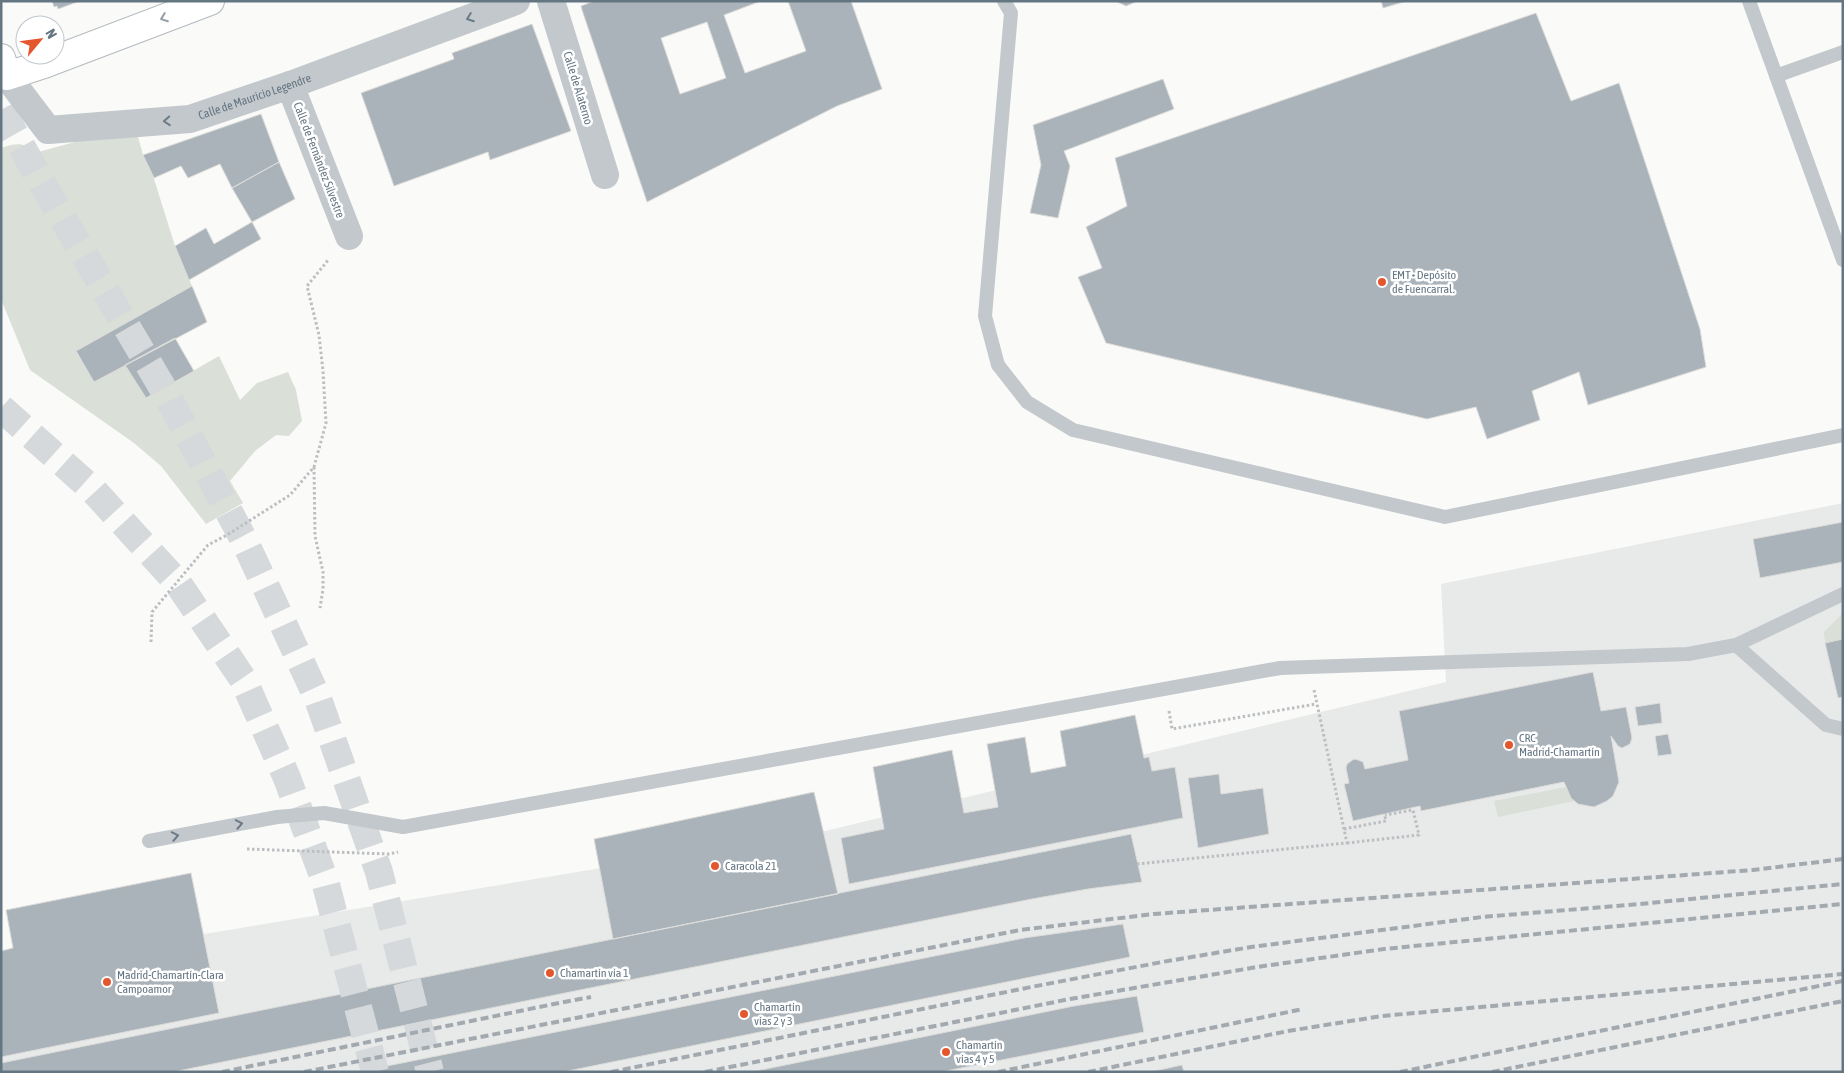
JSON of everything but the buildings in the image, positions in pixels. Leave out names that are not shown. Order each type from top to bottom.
[{"type":"street","name":"Calle de Mauricio Legendre","points":[[210,1],[44,64],[3,71],[48,130],[190,119],[290,85],[516,1]]},
{"type":"street","name":"Calle de Alaterno","points":[[551,1],[606,175]]},
{"type":"street","name":"Calle de Fernández Silvestre","points":[[290,85],[349,236]]},
{"type":"lane","points":[[1004,1],[1011,13],[985,316],[998,365],[1027,402],[1072,430],[1445,517],[1843,435]]},
{"type":"lane","points":[[1749,1],[1776,76],[1838,234],[1843,260]]},
{"type":"lane","points":[[1776,76],[1843,52]]},
{"type":"lane","points":[[149,841],[276,817],[324,813],[402,827],[1280,668],[1688,654],[1736,645],[1843,594]]},
{"type":"lane","points":[[1736,645],[1826,725],[1843,729]]},
{"type":"path","points":[[320,608],[323,572],[315,536],[314,467],[326,423],[319,335],[307,286],[349,236]]},
{"type":"path","points":[[151,642],[152,612],[208,545],[290,495],[314,467]]},
{"type":"path","points":[[1309,668],[1347,843]]},
{"type":"path","points":[[1137,864],[1419,835],[1413,810],[1385,814],[1386,821],[1344,829]]},
{"type":"shaded area","points":[[137,133],[175,246],[192,286],[76,352],[94,381],[125,365],[146,398],[219,356],[240,400],[257,383],[288,372],[296,390],[302,421],[289,436],[276,435],[255,451],[230,481],[243,503],[206,524],[161,466],[134,443],[30,370],[1,299],[1,148],[20,144],[38,152],[79,141]]},
{"type":"shaded area","points":[[1843,503],[1843,1072],[1,1072],[1,951],[13,948],[6,910],[191,873],[204,934],[825,831],[1446,682],[1441,584]]},
{"type":"shaded area","points":[[1843,613],[1843,639],[1825,643],[1824,632]]},
{"type":"shaded area","points":[[1566,787],[1574,801],[1498,817],[1494,801]]},
{"type":"tunnel","points":[[1,110],[168,397],[245,542],[318,699],[379,872],[430,1072]]},
{"type":"tunnel","points":[[1,408],[93,490],[177,582],[243,679],[287,778],[325,881],[375,1072]]},
{"type":"railway","points":[[304,1072],[1020,930],[1154,914],[1753,870],[1843,859]]},
{"type":"railway","points":[[611,1072],[1031,987],[1251,947],[1482,917],[1843,884]]},
{"type":"railway","points":[[705,1072],[1070,999],[1257,967],[1384,949],[1843,904]]},
{"type":"railway","points":[[1088,1072],[1288,1031],[1382,1016],[1843,974]]},
{"type":"railway","points":[[1400,1072],[1843,981]]},
{"type":"railway","points":[[222,1072],[591,997]]},
{"type":"railway","points":[[1492,1072],[1843,1001]]},
{"type":"railway","points":[[998,1072],[1303,1009]]},
{"type":"place","name":"EMT - Depósito de Fuencarral.","points":[[1382,282]]},
{"type":"place","name":"CRC Madrid-Chamartín","points":[[1509,745]]},
{"type":"place","name":"Caracola 21","points":[[715,866]]},
{"type":"place","name":"Chamartín vía 1","points":[[550,973]]},
{"type":"place","name":"Madrid-Chamartín-Clara Campoamor","points":[[107,982]]},
{"type":"place","name":"Chamartín vías 2 y 3","points":[[744,1014]]},
{"type":"place","name":"Chamartín vías 4 y 5","points":[[946,1052]]}]
